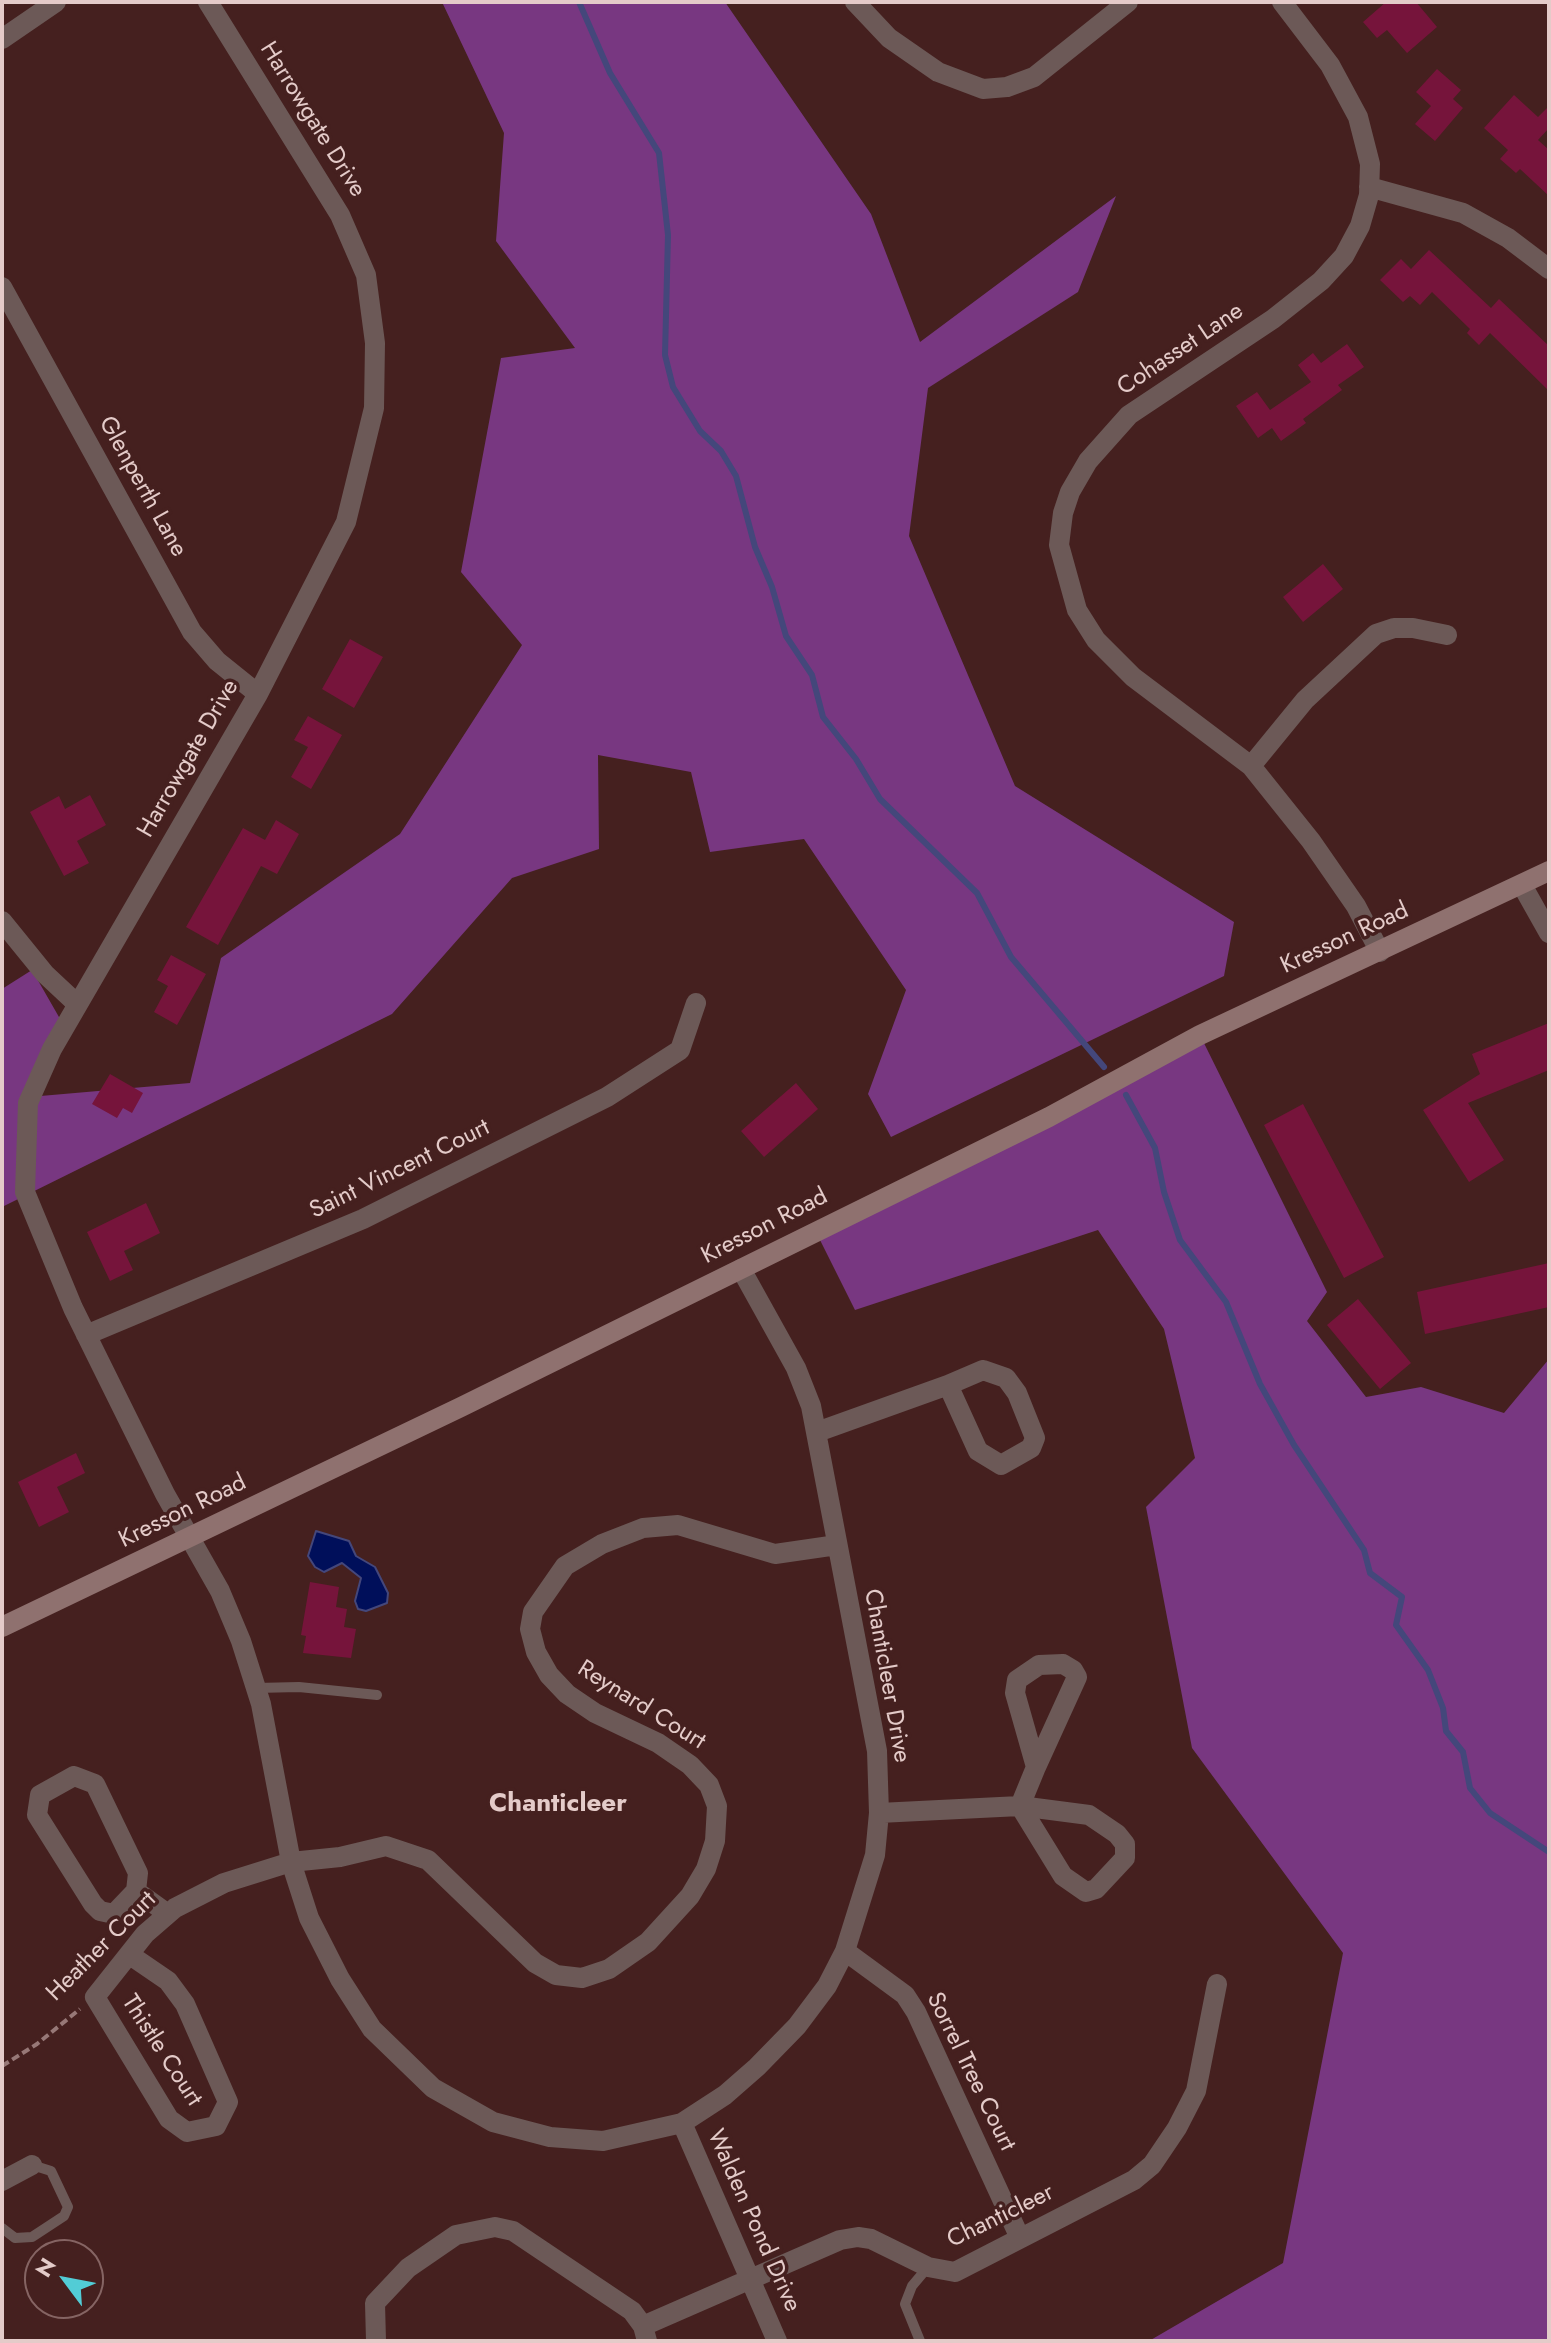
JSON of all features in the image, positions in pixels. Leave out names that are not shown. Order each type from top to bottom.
[{"type":"street","points":[[2,39],[56,2]]},
{"type":"street","name":"Harrowgate Drive","points":[[190,1538],[86,1335],[25,1192],[28,1103],[76,1003],[258,694],[346,522],[374,408],[375,343],[366,275],[340,215],[208,2]]},
{"type":"street","points":[[855,2],[889,38],[938,72],[983,89],[1007,87],[1034,77],[1128,2]]},
{"type":"street","name":"Cohasset Lane","points":[[1282,2],[1330,65],[1358,117],[1370,164],[1369,187],[1360,226],[1344,256],[1273,319],[1129,415],[1088,461],[1063,513],[1059,545],[1066,580],[1077,610],[1096,640],[1133,677],[1251,766],[1338,880],[1380,952]]},
{"type":"street","points":[[1369,187],[1463,213],[1508,238],[1549,269]]},
{"type":"street","name":"Glenperth Lane","points":[[2,287],[192,632],[217,661],[258,694]]},
{"type":"street","points":[[1251,766],[1305,700],[1376,634],[1394,628],[1413,628],[1447,635]]},
{"type":"street","name":"Kresson Road","points":[[2,1627],[1049,1117],[1200,1035],[1549,871]]},
{"type":"street","points":[[1522,885],[1549,933]]},
{"type":"street","points":[[2,921],[45,974],[76,1003]]},
{"type":"street","name":"Saint Vincent Court","points":[[86,1335],[363,1219],[607,1097],[680,1050],[696,1003]]},
{"type":"street","name":"Chanticleer Drive","points":[[190,1538],[220,1591],[256,1688],[291,1862],[309,1918],[364,2017],[385,2044],[433,2088],[493,2122],[550,2137],[603,2141],[682,2123],[725,2095],[797,2026],[827,1986],[845,1951],[875,1855],[879,1813],[877,1751],[817,1432],[796,1368],[741,1269]]},
{"type":"street","points":[[817,1432],[983,1370],[1006,1378],[1017,1393],[1035,1438],[1031,1448],[1001,1465],[978,1451],[948,1385]]},
{"type":"street","name":"Reynard Court","points":[[291,1862],[340,1857],[386,1846],[428,1860],[535,1963],[556,1975],[582,1978],[609,1969],[648,1942],[690,1896],[706,1869],[715,1841],[717,1806],[709,1785],[690,1765],[658,1743],[595,1713],[567,1694],[549,1675],[536,1652],[530,1629],[533,1612],[565,1566],[602,1544],[643,1528],[678,1525],[775,1554],[837,1545]]},
{"type":"street","points":[[1020,1806],[1077,1677],[1063,1664],[1039,1665],[1017,1680],[1015,1693],[1036,1767]]},
{"type":"street","points":[[74,1776],[95,1784],[138,1873],[136,1891],[114,1914],[100,1911],[37,1815],[40,1795],[74,1776]]},
{"type":"street","points":[[879,1813],[1020,1806],[1089,1815],[1117,1834],[1125,1844],[1125,1858],[1096,1889],[1086,1892],[1063,1876],[1020,1806]]},
{"type":"street","name":"Heather Court","points":[[95,1997],[145,1934],[168,1914],[224,1883],[291,1862]]},
{"type":"street","points":[[136,1891],[168,1914]]},
{"type":"street","name":"Sorrel Tree Court","points":[[845,1951],[905,1995],[916,2012],[1020,2238]]},
{"type":"street","name":"Thistle Court","points":[[95,1997],[176,2127],[187,2132],[216,2126],[228,2102],[185,2004],[168,1981],[130,1955]]},
{"type":"street","name":"Chanticleer","points":[[645,2333],[840,2240],[858,2237],[871,2239],[928,2267],[955,2272],[1134,2180],[1152,2165],[1177,2128],[1196,2091],[1217,1984]]},
{"type":"street","name":"Walden Pond Drive","points":[[682,2123],[777,2341]]},
{"type":"street","points":[[2,2181],[32,2165]]},
{"type":"street","points":[[376,2341],[375,2303],[380,2296],[408,2268],[456,2235],[479,2227],[513,2231],[632,2311],[645,2333]]},
{"type":"lane","points":[[256,1688],[299,1687],[377,1695]]},
{"type":"lane","points":[[2,2228],[15,2238],[32,2237],[64,2216],[68,2207],[51,2171],[32,2165]]},
{"type":"lane","points":[[920,2341],[905,2304],[912,2286],[928,2267]]},
{"type":"path","name":"Heather Court","points":[[2,2066],[37,2044],[95,1997]]},
{"type":"shaded area","points":[[442,2],[725,2],[871,214],[920,342],[1116,196],[1078,292],[928,388],[909,536],[1015,786],[1234,922],[1224,976],[891,1137],[868,1094],[906,990],[804,839],[710,852],[691,772],[598,755],[599,849],[512,878],[392,1014],[2,1207],[2,989],[32,970],[63,1024],[29,1097],[190,1083],[221,958],[400,834],[522,645],[461,572],[501,358],[575,348],[496,241],[504,133]]},
{"type":"shaded area","points":[[1200,1035],[1327,1292],[1307,1321],[1366,1397],[1421,1387],[1504,1413],[1549,1359],[1549,2341],[1149,2341],[1283,2263],[1343,1953],[1192,1748],[1146,1507],[1195,1458],[1164,1329],[1098,1230],[855,1310],[815,1230]]},
{"type":"shaded area","points":[[316,1531],[349,1541],[356,1556],[375,1567],[388,1593],[387,1603],[366,1611],[358,1609],[355,1601],[361,1578],[342,1563],[324,1572],[315,1567],[308,1556]]},
{"type":"building","points":[[1386,2],[1416,2],[1437,27],[1407,53],[1387,30],[1377,38],[1363,22]]},
{"type":"building","points":[[1437,69],[1461,90],[1453,99],[1463,108],[1435,141],[1415,124],[1431,106],[1416,92]]},
{"type":"building","points":[[1514,95],[1538,117],[1549,106],[1549,128],[1538,140],[1549,150],[1549,196],[1520,169],[1516,173],[1500,159],[1508,150],[1484,128]]},
{"type":"building","points":[[1429,250],[1491,308],[1499,299],[1549,346],[1549,391],[1490,333],[1479,345],[1467,333],[1470,329],[1432,292],[1420,305],[1410,296],[1403,302],[1380,280],[1401,259],[1411,269]]},
{"type":"building","points":[[1347,344],[1364,367],[1338,385],[1342,390],[1303,419],[1306,423],[1281,441],[1272,428],[1258,438],[1236,406],[1257,392],[1270,410],[1311,382],[1298,365],[1313,353],[1321,363]]},
{"type":"building","points":[[1323,564],[1343,589],[1303,622],[1283,597]]},
{"type":"building","points":[[350,639],[383,657],[354,708],[322,689]]},
{"type":"building","points":[[308,716],[342,735],[311,789],[291,777],[308,747],[294,740]]},
{"type":"building","points":[[90,795],[106,825],[77,841],[89,863],[64,876],[30,812],[59,796],[65,809]]},
{"type":"building","points":[[276,820],[299,834],[277,874],[261,866],[218,945],[186,927],[243,828],[265,840]]},
{"type":"building","points":[[171,955],[206,974],[177,1025],[154,1012],[168,986],[157,980]]},
{"type":"building","points":[[1549,1023],[1549,1070],[1468,1103],[1504,1160],[1469,1182],[1423,1110],[1480,1074],[1472,1054]]},
{"type":"building","points":[[110,1074],[143,1093],[132,1113],[123,1108],[117,1118],[92,1104]]},
{"type":"building","points":[[796,1083],[818,1109],[764,1157],[741,1131]]},
{"type":"building","points":[[1303,1104],[1384,1257],[1344,1278],[1264,1125]]},
{"type":"building","points":[[146,1203],[160,1233],[124,1251],[133,1270],[110,1281],[87,1232]]},
{"type":"building","points":[[1549,1263],[1549,1307],[1425,1334],[1417,1292]]},
{"type":"building","points":[[1358,1299],[1411,1363],[1380,1389],[1327,1325]]},
{"type":"building","points":[[76,1453],[85,1473],[57,1487],[69,1512],[39,1527],[18,1482]]},
{"type":"building","points":[[310,1582],[339,1587],[336,1607],[347,1609],[344,1627],[356,1629],[351,1658],[303,1653],[306,1636],[301,1635]]},
{"type":"waterway","points":[[579,2],[610,73],[659,153],[668,235],[665,355],[673,387],[700,431],[721,451],[736,476],[755,547],[772,587],[786,636],[812,675],[823,717],[856,759],[880,799],[977,893],[1011,957],[1104,1067]]},
{"type":"waterway","points":[[1126,1095],[1155,1148],[1164,1192],[1180,1240],[1226,1302],[1260,1384],[1294,1445],[1364,1550],[1370,1573],[1402,1597],[1396,1625],[1428,1670],[1443,1708],[1446,1731],[1463,1752],[1470,1788],[1490,1813],[1549,1852]]},
{"type":"district","name":"Chanticleer","points":[[558,1805]]}]
